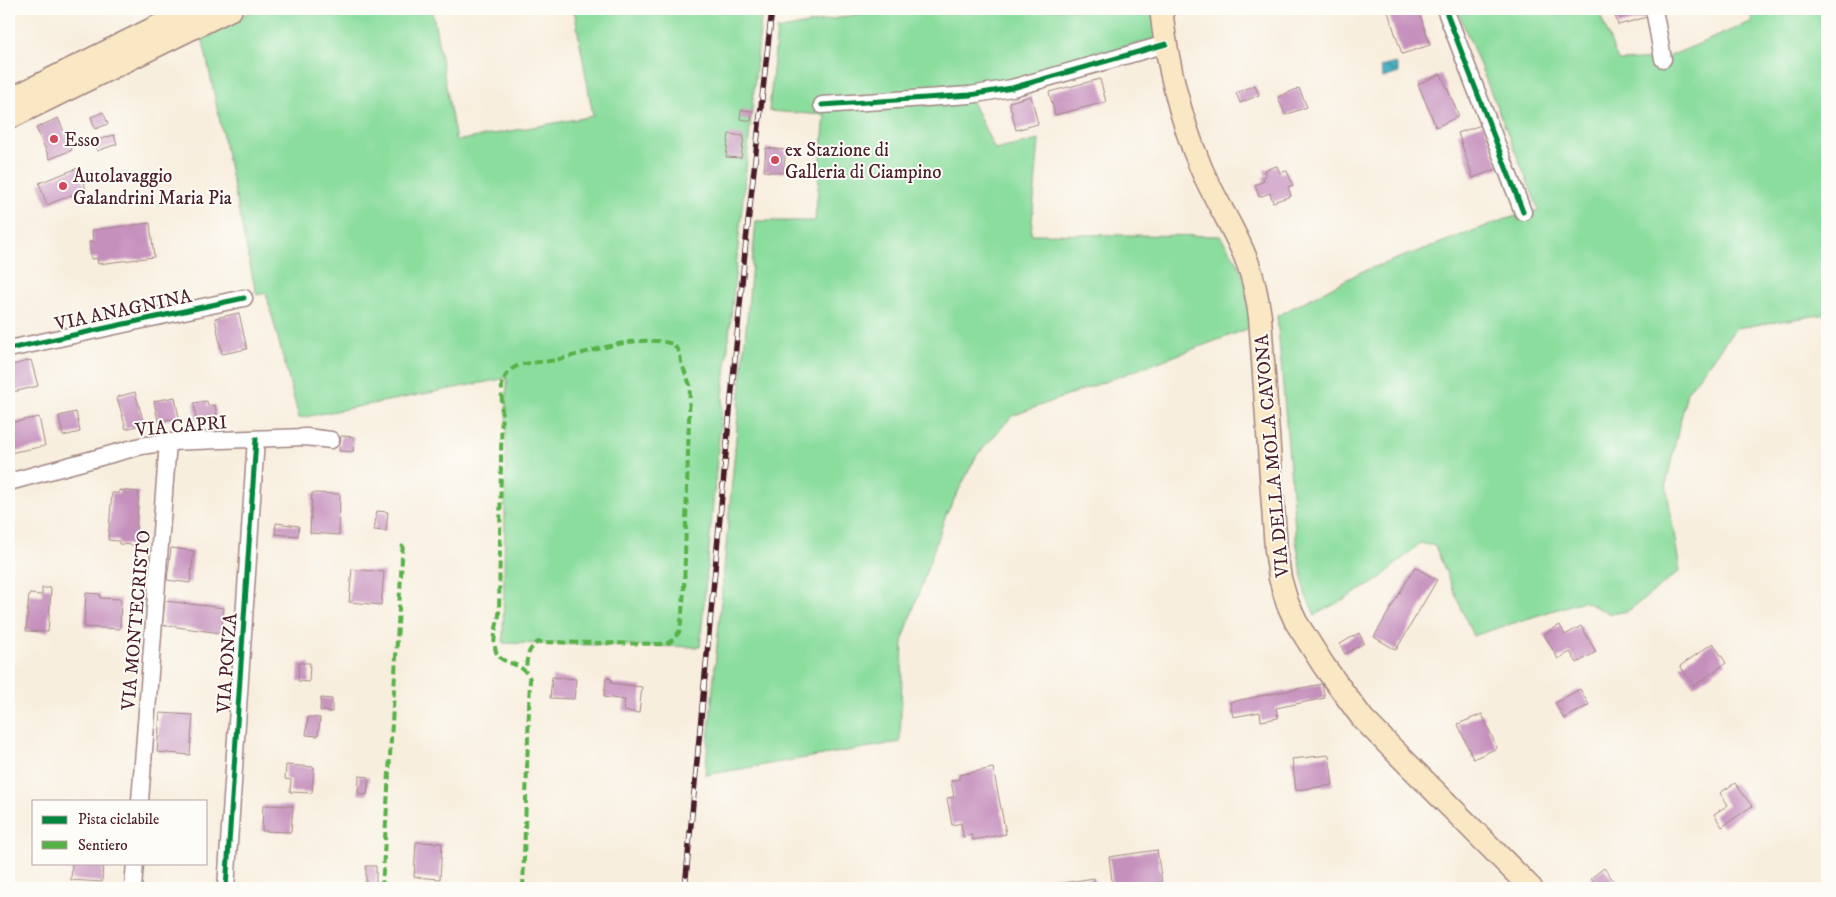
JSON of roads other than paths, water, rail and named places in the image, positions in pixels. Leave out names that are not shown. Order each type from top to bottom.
[{"type":"main road","points":[[9,100],[193,9]]},
{"type":"main road","points":[[9,118],[231,9]]},
{"type":"main road","name":"VIA DELLA MOLA CAVONA","points":[[1161,9],[1166,44],[1185,125],[1196,155],[1245,255],[1255,287],[1260,317],[1276,550],[1280,578],[1289,608],[1316,655],[1363,718],[1531,888]]},
{"type":"street","points":[[1445,9],[1523,212]]},
{"type":"street","points":[[1654,9],[1663,59]]},
{"type":"street","points":[[822,105],[970,95],[1012,88],[1166,44]]},
{"type":"street","name":"VIA ANAGNINA","points":[[9,349],[244,298]]},
{"type":"street","name":"VIA CAPRI","points":[[9,482],[142,446],[168,442],[306,437],[331,440]]},
{"type":"street","name":"VIA PONZA","points":[[226,888],[256,439]]},
{"type":"street","name":"VIA MONTECRISTO","points":[[140,800],[168,442]]},
{"type":"street","points":[[133,888],[135,864]]},
{"type":"water","points":[[1396,63],[1399,73],[1383,78],[1380,67]]},
{"type":"railway","points":[[685,888],[746,241],[772,9]]},
{"type":"place","name":"Esso","points":[[54,139]]},
{"type":"place","name":"ex Stazione di Galleria di Ciampino","points":[[775,160]]},
{"type":"place","name":"Autolavaggio Galandrini Maria Pia","points":[[63,186]]}]
